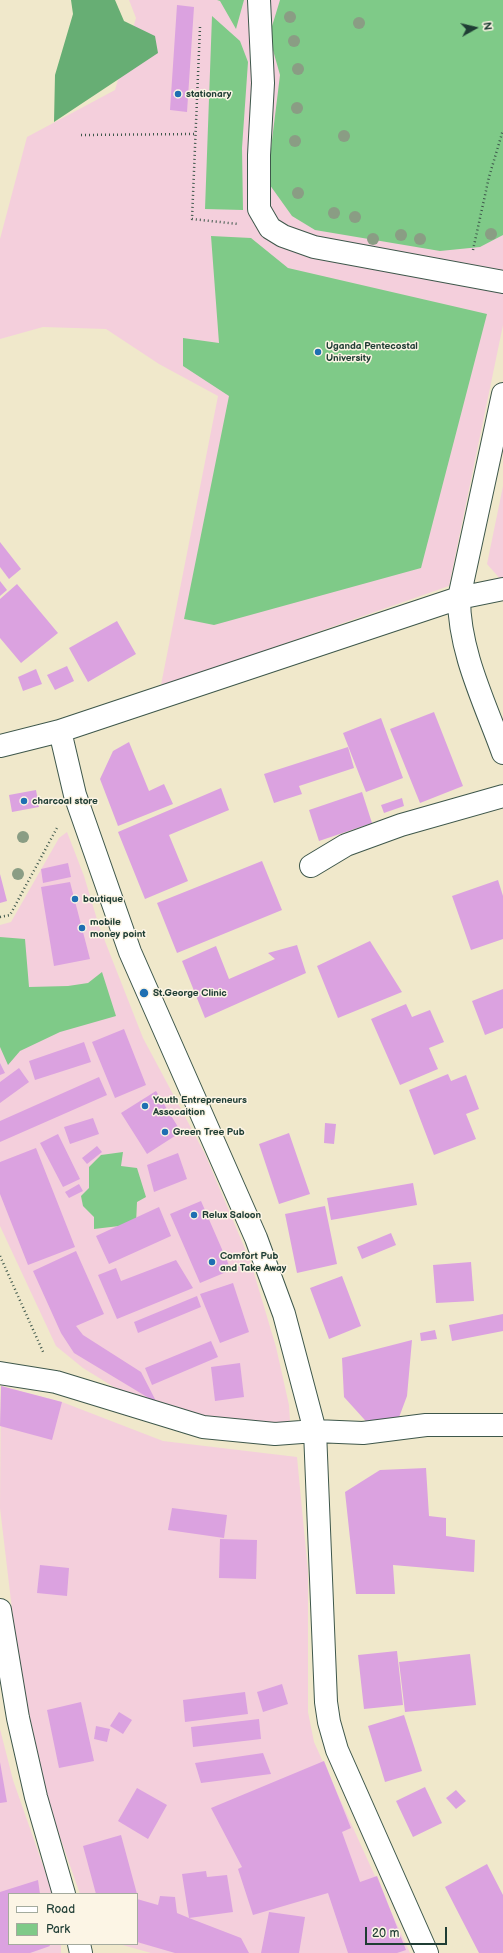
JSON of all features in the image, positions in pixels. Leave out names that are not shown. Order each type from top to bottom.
[{"type":"street","points":[[259,0],[263,83],[259,155],[259,209],[270,228],[282,236],[314,247],[503,282]]},
{"type":"street","points":[[503,394],[459,598],[459,616],[466,650],[503,753]]},
{"type":"street","points":[[0,746],[60,731],[459,598],[503,589]]},
{"type":"street","points":[[60,731],[75,795],[130,952],[256,1238],[284,1314],[315,1431],[326,1702],[329,1722],[337,1750],[427,1953]]},
{"type":"street","points":[[311,866],[346,845],[387,830],[503,796]]},
{"type":"street","points":[[0,1373],[56,1382],[203,1427],[275,1434],[315,1431],[363,1433],[426,1425],[503,1425]]},
{"type":"street","points":[[0,1610],[21,1732],[36,1797],[64,1893]]},
{"type":"path","points":[[200,27],[192,219],[270,228]]},
{"type":"path","points":[[466,276],[489,177],[503,130]]},
{"type":"path","points":[[81,135],[196,134]]},
{"type":"path","points":[[0,917],[10,915],[75,795]]},
{"type":"path","points":[[0,1256],[56,1382]]},
{"type":"shaded area","name":"Uganda Pentecostal University","points":[[129,0],[503,0],[503,325],[449,586],[203,672],[160,690],[218,396],[159,364],[106,329],[43,327],[0,339],[0,239],[27,137],[115,90],[136,18]]},
{"type":"shaded area","points":[[503,486],[503,581],[502,581],[487,564]]},
{"type":"shaded area","points":[[67,832],[84,876],[99,926],[143,1038],[205,1154],[251,1263],[276,1347],[289,1405],[290,1422],[282,1430],[208,1422],[122,1392],[83,1368],[56,1346],[0,1226],[0,925],[11,922],[59,838]]},
{"type":"shaded area","points":[[1,1386],[62,1402],[163,1441],[297,1457],[308,1572],[308,1712],[314,1742],[410,1953],[151,1953],[123,1945],[138,1945],[138,1893],[80,1893],[47,1800],[20,1677],[0,1508]]},
{"type":"shaded area","points":[[0,1729],[13,1780],[53,1893],[8,1893],[8,1945],[61,1945],[61,1953],[0,1953]]},
{"type":"green space","points":[[71,0],[115,0],[124,21],[155,36],[158,53],[54,122],[55,75],[73,14]]},
{"type":"green space","points":[[217,0],[244,0],[236,29],[220,1]]},
{"type":"green space","points":[[280,0],[503,0],[503,235],[480,247],[440,251],[315,230],[292,216],[267,181],[280,75],[269,36]]},
{"type":"green space","points":[[212,16],[240,41],[248,62],[242,148],[243,210],[205,209]]},
{"type":"green space","points":[[211,236],[251,238],[288,268],[487,314],[421,568],[214,625],[184,619],[229,396],[183,366],[183,338],[219,343]]},
{"type":"green space","points":[[0,937],[25,939],[29,987],[68,986],[88,983],[102,972],[116,1016],[60,1032],[20,1051],[8,1065],[0,1047]]},
{"type":"green space","points":[[123,1152],[121,1166],[137,1168],[146,1197],[137,1202],[136,1224],[94,1229],[94,1217],[83,1206],[81,1196],[89,1188],[89,1167],[101,1155]]},
{"type":"building","points":[[177,5],[194,7],[187,112],[170,110]]},
{"type":"building","points":[[0,542],[21,569],[9,579],[0,567]]},
{"type":"building","points":[[0,581],[7,590],[0,596]]},
{"type":"building","points":[[17,584],[58,633],[21,663],[0,638],[0,599]]},
{"type":"building","points":[[117,621],[136,654],[88,682],[69,648]]},
{"type":"building","points":[[67,666],[74,681],[55,690],[47,675]]},
{"type":"building","points":[[36,669],[42,684],[23,691],[18,677]]},
{"type":"building","points":[[434,712],[463,786],[420,803],[390,729]]},
{"type":"building","points":[[381,718],[403,778],[366,792],[343,733]]},
{"type":"building","points":[[129,742],[149,791],[164,784],[173,804],[118,826],[100,779],[113,751]]},
{"type":"building","points":[[348,747],[354,768],[299,786],[302,794],[274,803],[264,774]]},
{"type":"building","points":[[221,788],[229,810],[169,835],[188,881],[145,899],[118,832]]},
{"type":"building","name":"charcoal store","points":[[36,790],[39,807],[12,812],[9,795]]},
{"type":"building","points":[[362,792],[372,823],[319,841],[309,810]]},
{"type":"building","points":[[402,798],[404,806],[384,813],[381,805]]},
{"type":"building","points":[[262,861],[282,910],[177,953],[157,903]]},
{"type":"building","points":[[68,863],[71,877],[43,883],[41,869]]},
{"type":"building","points":[[0,874],[7,901],[0,903]]},
{"type":"building","points":[[498,880],[503,896],[503,939],[471,950],[452,896]]},
{"type":"building","points":[[70,882],[90,959],[54,966],[41,887]]},
{"type":"building","points":[[370,941],[402,992],[338,1018],[317,966]]},
{"type":"building","points":[[297,945],[306,973],[205,1018],[182,961],[216,946],[229,979],[275,959],[268,953]]},
{"type":"building","points":[[503,989],[503,1028],[485,1035],[472,1001]]},
{"type":"building","points":[[406,1004],[412,1017],[430,1010],[444,1042],[429,1048],[438,1069],[400,1085],[371,1019]]},
{"type":"building","points":[[124,1029],[146,1085],[115,1098],[92,1042]]},
{"type":"building","points":[[84,1042],[91,1062],[35,1080],[29,1061]]},
{"type":"building","points":[[0,1063],[5,1073],[0,1075]]},
{"type":"building","points":[[19,1068],[29,1082],[0,1103],[0,1082]]},
{"type":"building","points":[[448,1074],[451,1081],[466,1075],[479,1109],[466,1114],[476,1139],[434,1155],[409,1090]]},
{"type":"building","points":[[99,1077],[107,1095],[0,1142],[0,1121]]},
{"type":"building","points":[[156,1091],[181,1132],[147,1154],[121,1113]]},
{"type":"building","points":[[93,1118],[99,1134],[70,1144],[64,1127]]},
{"type":"building","points":[[325,1123],[336,1124],[334,1144],[324,1143]]},
{"type":"building","points":[[289,1133],[310,1194],[279,1204],[259,1144]]},
{"type":"building","points":[[58,1134],[80,1179],[63,1187],[40,1143]]},
{"type":"building","points":[[97,1146],[102,1152],[87,1164],[82,1158]]},
{"type":"building","points":[[36,1148],[75,1247],[28,1265],[0,1194],[0,1162]]},
{"type":"building","points":[[178,1153],[187,1179],[154,1192],[147,1165]]},
{"type":"building","points":[[413,1183],[417,1205],[331,1220],[327,1198]]},
{"type":"building","points":[[79,1184],[83,1191],[69,1198],[65,1192]]},
{"type":"building","points":[[201,1201],[231,1270],[200,1283],[170,1214]]},
{"type":"building","points":[[325,1206],[337,1264],[297,1273],[285,1214]]},
{"type":"building","points":[[159,1207],[171,1236],[109,1264],[96,1236]]},
{"type":"building","points":[[391,1233],[396,1245],[362,1259],[357,1247]]},
{"type":"building","points":[[76,1251],[104,1314],[76,1326],[83,1335],[141,1372],[157,1403],[74,1353],[61,1333],[33,1271]]},
{"type":"building","points":[[176,1260],[193,1288],[117,1319],[98,1275],[116,1268],[121,1281]]},
{"type":"building","points":[[471,1262],[474,1301],[436,1303],[433,1265]]},
{"type":"building","points":[[342,1276],[361,1326],[329,1339],[310,1288]]},
{"type":"building","points":[[233,1283],[249,1332],[220,1343],[200,1294]]},
{"type":"building","points":[[197,1296],[201,1307],[138,1333],[134,1322]]},
{"type":"building","points":[[503,1314],[503,1331],[452,1341],[449,1325]]},
{"type":"building","points":[[435,1330],[437,1339],[421,1341],[420,1333]]},
{"type":"building","points":[[412,1340],[407,1396],[395,1428],[373,1429],[344,1397],[342,1358]]},
{"type":"building","points":[[211,1341],[218,1357],[152,1385],[145,1368]]},
{"type":"building","points":[[240,1363],[244,1397],[215,1401],[211,1367]]},
{"type":"building","points":[[1,1386],[62,1402],[52,1440],[0,1426]]},
{"type":"building","points":[[426,1468],[429,1516],[446,1518],[446,1536],[475,1540],[474,1572],[393,1565],[395,1594],[356,1594],[345,1492],[380,1470]]},
{"type":"building","points":[[172,1508],[227,1515],[224,1538],[168,1530]]},
{"type":"building","points":[[220,1539],[257,1540],[256,1579],[219,1578]]},
{"type":"building","points":[[40,1565],[69,1568],[67,1596],[37,1593]]},
{"type":"building","points":[[397,1651],[403,1705],[364,1709],[358,1655]]},
{"type":"building","points":[[470,1654],[476,1705],[405,1712],[399,1662]]},
{"type":"building","points":[[282,1684],[288,1704],[263,1712],[257,1692]]},
{"type":"building","points":[[245,1692],[248,1714],[185,1722],[183,1700]]},
{"type":"building","points":[[81,1702],[94,1761],[59,1768],[47,1710]]},
{"type":"building","points":[[119,1712],[132,1720],[123,1734],[110,1726]]},
{"type":"building","points":[[404,1715],[422,1771],[385,1782],[368,1726]]},
{"type":"building","points":[[259,1719],[261,1739],[193,1747],[191,1727]]},
{"type":"building","points":[[96,1726],[110,1729],[107,1742],[94,1739]]},
{"type":"building","points":[[263,1753],[271,1774],[201,1783],[195,1763]]},
{"type":"building","points":[[324,1761],[351,1828],[342,1832],[360,1882],[377,1876],[406,1950],[397,1953],[348,1953],[328,1893],[253,1915],[238,1869],[242,1867],[211,1808]]},
{"type":"building","points":[[0,1762],[7,1802],[0,1803]]},
{"type":"building","points":[[425,1787],[442,1823],[413,1837],[396,1801]]},
{"type":"building","points":[[137,1788],[167,1805],[148,1839],[118,1821]]},
{"type":"building","points":[[456,1790],[466,1801],[456,1809],[446,1798]]},
{"type":"building","points":[[121,1835],[137,1893],[96,1893],[83,1846]]},
{"type":"building","points":[[487,1864],[503,1895],[503,1953],[479,1953],[445,1887]]},
{"type":"building","points":[[206,1871],[207,1877],[227,1875],[233,1912],[189,1918],[182,1874]]},
{"type":"building","points":[[38,1880],[40,1893],[8,1893],[8,1945],[50,1946],[30,1953],[0,1953],[0,1892]]},
{"type":"building","points":[[160,1896],[175,1897],[177,1913],[241,1938],[249,1953],[175,1953],[138,1942],[138,1899],[158,1905]]},
{"type":"building","points":[[269,1912],[305,1917],[299,1953],[261,1953]]},
{"type":"place","name":"stationary","points":[[178,94]]},
{"type":"place","name":"Uganda Pentecostal University","points":[[318,352]]},
{"type":"place","name":"charcoal store","points":[[24,801]]},
{"type":"place","name":"boutique","points":[[75,899]]},
{"type":"place","name":"mobile money point","points":[[82,928]]},
{"type":"place","name":"St.George Clinic","points":[[144,993]]},
{"type":"place","name":"Youth Entrepreneurs Assocaition","points":[[145,1106]]},
{"type":"place","name":"Green Tree Pub","points":[[165,1132]]},
{"type":"place","name":"Relux Saloon","points":[[194,1215]]},
{"type":"place","name":"Comfort Pub and Take Away","points":[[212,1262]]}]
